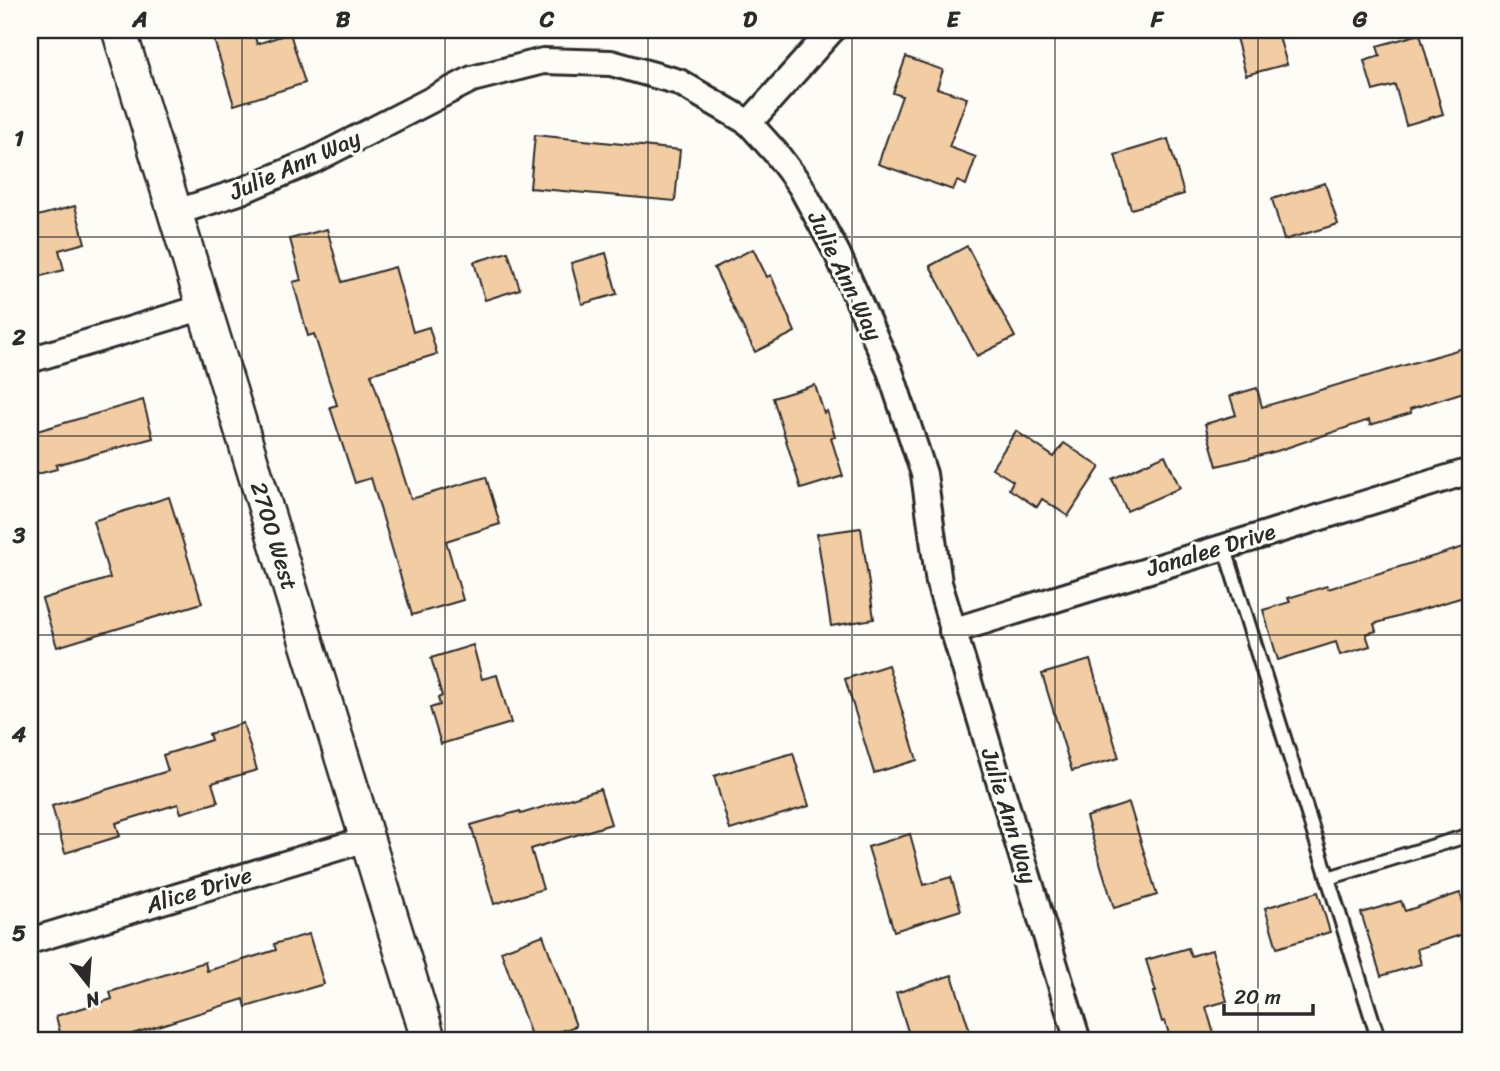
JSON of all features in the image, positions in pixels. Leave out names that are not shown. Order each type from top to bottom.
[{"type":"main road","name":"2700 West","points":[[119,30],[429,1041]]},
{"type":"street","points":[[749,123],[832,30]]},
{"type":"street","name":"Julie Ann Way","points":[[174,213],[239,192],[312,161],[472,79],[543,61],[611,63],[679,82],[749,123],[800,185],[842,264],[890,371],[924,474],[939,583],[952,631],[1078,1041]]},
{"type":"street","points":[[30,360],[204,307]]},
{"type":"street","name":"Janalee Drive","points":[[952,631],[1470,471]]},
{"type":"street","name":"Alice Drive","points":[[30,941],[368,839]]},
{"type":"lane","points":[[1224,546],[1379,1041]]},
{"type":"lane","points":[[1328,878],[1470,835]]},
{"type":"building","points":[[211,30],[248,30],[249,35],[254,34],[257,44],[290,33],[305,83],[234,105]]},
{"type":"building","points":[[1234,30],[1277,30],[1287,64],[1246,75]]},
{"type":"building","points":[[1420,34],[1443,114],[1406,125],[1395,85],[1373,91],[1364,61],[1380,56],[1377,46]]},
{"type":"building","points":[[906,57],[943,70],[937,88],[967,98],[949,147],[976,157],[966,185],[957,181],[953,190],[878,164],[902,96],[893,93]]},
{"type":"building","points":[[535,135],[680,150],[675,201],[530,188]]},
{"type":"building","points":[[1168,139],[1184,194],[1131,209],[1115,155]]},
{"type":"building","points":[[1325,183],[1338,224],[1284,240],[1272,199]]},
{"type":"building","points":[[75,206],[85,243],[59,250],[64,270],[30,279],[30,218]]},
{"type":"building","points":[[327,229],[342,282],[395,267],[413,332],[429,327],[437,354],[371,374],[411,499],[486,477],[500,524],[446,541],[463,600],[412,615],[371,478],[355,483],[330,407],[337,405],[314,334],[308,336],[293,282],[301,280],[290,239]]},
{"type":"building","points":[[967,246],[1015,337],[977,356],[930,266]]},
{"type":"building","points":[[753,249],[767,277],[771,275],[795,332],[755,352],[714,268]]},
{"type":"building","points":[[508,252],[520,289],[485,300],[474,262]]},
{"type":"building","points":[[606,253],[617,294],[582,304],[571,263]]},
{"type":"building","points":[[1470,346],[1470,390],[1410,409],[1411,413],[1370,425],[1369,420],[1277,451],[1217,466],[1205,424],[1236,415],[1230,396],[1257,388],[1262,407]]},
{"type":"building","points":[[815,385],[835,437],[831,438],[843,476],[801,489],[773,398]]},
{"type":"building","points":[[143,400],[153,438],[56,465],[57,469],[30,476],[30,433]]},
{"type":"building","points":[[1016,431],[1054,457],[1064,443],[1100,467],[1068,516],[1042,499],[1037,507],[1009,489],[1013,481],[992,468]]},
{"type":"building","points":[[1165,455],[1180,488],[1127,511],[1112,479]]},
{"type":"building","points":[[169,497],[202,603],[57,647],[42,599],[110,578],[93,521]]},
{"type":"building","points":[[861,528],[874,619],[831,626],[817,534]]},
{"type":"building","points":[[1470,545],[1470,595],[1374,624],[1376,631],[1366,634],[1370,646],[1340,655],[1336,642],[1278,660],[1263,610],[1290,602],[1288,598],[1327,586],[1328,589]]},
{"type":"building","points":[[473,645],[482,679],[497,675],[511,723],[441,744],[430,708],[440,705],[438,698],[442,696],[431,658]]},
{"type":"building","points":[[1090,660],[1119,758],[1072,771],[1042,674]]},
{"type":"building","points":[[888,665],[917,760],[874,773],[845,679]]},
{"type":"building","points":[[243,723],[257,770],[212,783],[218,802],[181,813],[178,804],[116,823],[120,836],[65,853],[52,806],[168,771],[163,755],[211,740],[209,734]]},
{"type":"building","points":[[793,753],[809,806],[730,830],[714,776]]},
{"type":"building","points":[[600,789],[611,824],[531,849],[543,889],[494,904],[471,825],[520,811],[521,814]]},
{"type":"building","points":[[1129,803],[1157,895],[1114,908],[1086,817]]},
{"type":"building","points":[[910,834],[924,885],[951,877],[961,910],[894,931],[868,847]]},
{"type":"building","points":[[1318,892],[1330,932],[1277,948],[1265,908]]},
{"type":"building","points":[[1460,893],[1470,932],[1417,949],[1421,964],[1381,976],[1361,913],[1401,901],[1405,911]]},
{"type":"building","points":[[309,934],[324,984],[246,1007],[244,999],[110,1041],[62,1041],[56,1016],[112,999],[110,992],[205,962],[207,971],[276,950],[274,944]]},
{"type":"building","points":[[543,935],[576,1026],[533,1041],[501,951]]},
{"type":"building","points":[[1188,948],[1191,956],[1212,950],[1227,1001],[1206,1007],[1216,1041],[1171,1041],[1165,1021],[1162,1022],[1146,960]]},
{"type":"building","points":[[952,975],[973,1041],[911,1041],[896,993]]}]
